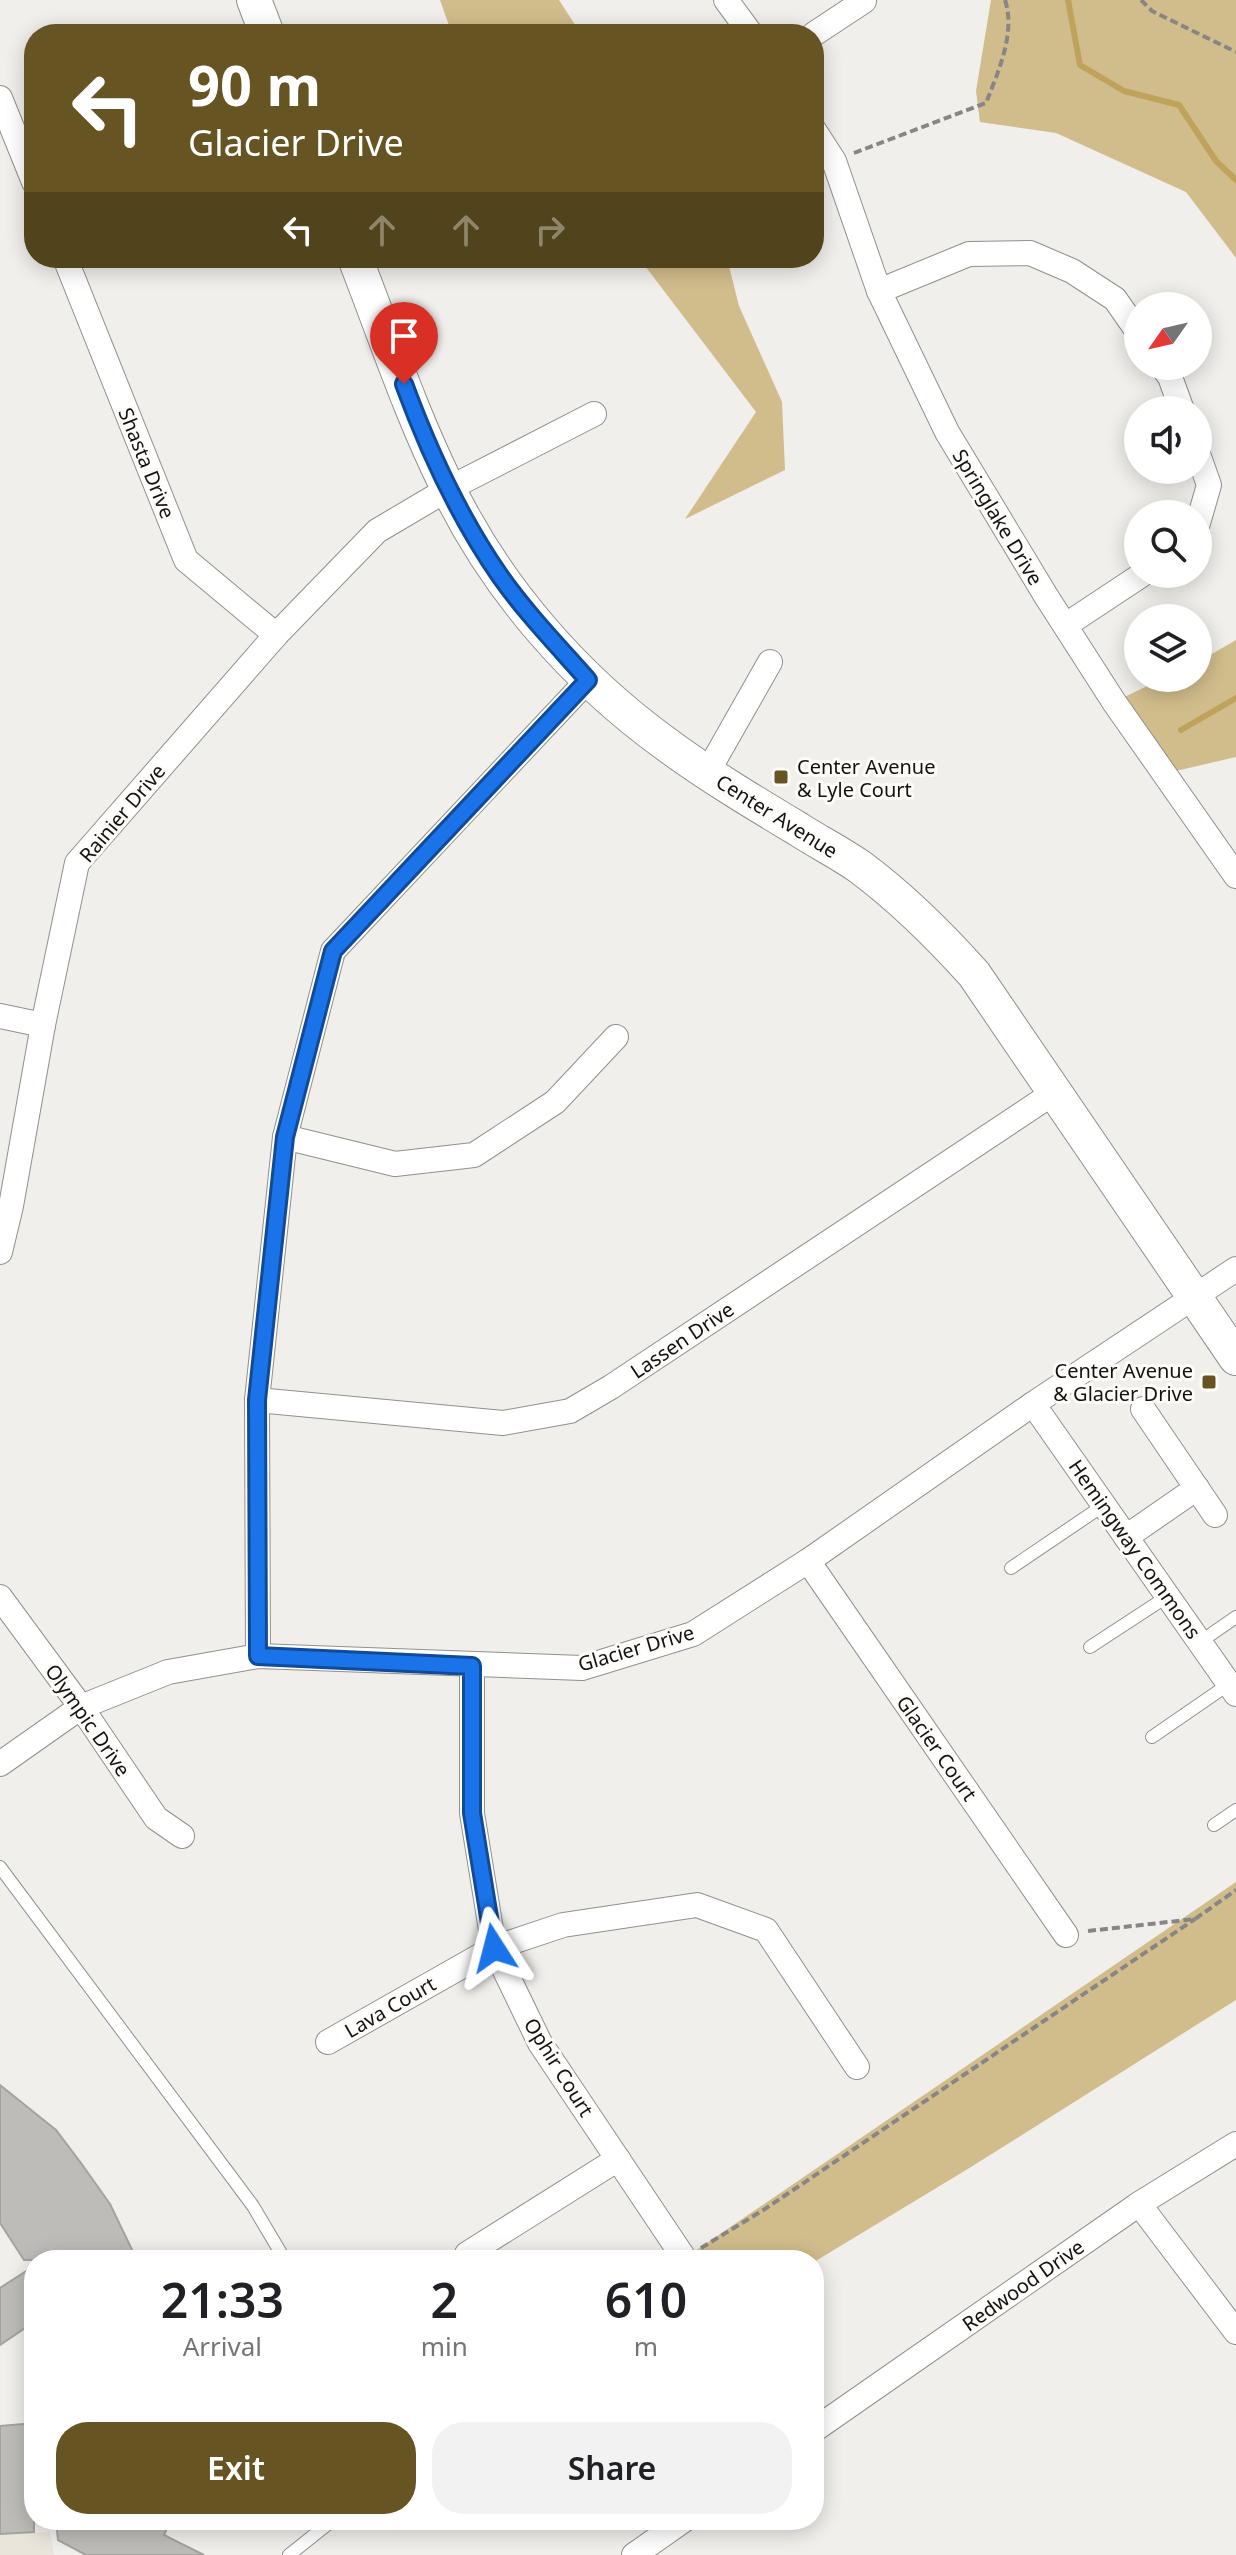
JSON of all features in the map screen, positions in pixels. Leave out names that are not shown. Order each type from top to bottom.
[{"type":"street","points":[[254,0],[263,24]]},
{"type":"street","points":[[726,0],[744,24]]},
{"type":"street","points":[[824,27],[864,1]]},
{"type":"street","points":[[0,98],[24,157]]},
{"type":"street","name":"Springlake Drive","points":[[824,146],[834,161],[879,291],[947,432],[1114,702],[1236,876]]},
{"type":"street","points":[[879,291],[969,254],[1030,253],[1072,271],[1115,299],[1124,312]]},
{"type":"street","name":"Shasta Drive","points":[[69,268],[186,560],[276,635]]},
{"type":"street","name":"Center Avenue","points":[[359,268],[422,433],[468,526],[501,578],[588,680],[664,743],[707,773],[859,866],[924,919],[974,974],[1236,1358]]},
{"type":"street","name":"Rainier Drive","points":[[0,1252],[77,863],[276,635],[377,531],[448,489],[594,414]]},
{"type":"street","points":[[1066,625],[1124,587]]},
{"type":"street","points":[[707,773],[770,662]]},
{"type":"street","points":[[258,1656],[257,1400],[285,1137],[333,951],[588,680]]},
{"type":"street","points":[[0,1016],[43,1025]]},
{"type":"street","points":[[285,1137],[395,1164],[474,1155],[555,1102],[616,1037]]},
{"type":"street","name":"Lassen Drive","points":[[257,1400],[503,1423],[570,1411],[611,1387],[1055,1092]]},
{"type":"street","name":"Glacier Drive","points":[[0,1764],[81,1707],[168,1672],[258,1656],[582,1668],[693,1634],[808,1561],[1033,1404],[1236,1269]]},
{"type":"street","name":"Hemingway Commons","points":[[1033,1404],[1232,1689]]},
{"type":"street","points":[[1143,1409],[1215,1515]]},
{"type":"street","points":[[1126,1537],[1197,1488]]},
{"type":"street","name":"Glacier Court","points":[[808,1561],[1066,1935]]},
{"type":"street","name":"Olympic Drive","points":[[0,1597],[81,1707],[156,1818],[182,1836]]},
{"type":"street","name":"Ophir Court","points":[[472,1666],[472,1813],[494,1948],[540,2043],[679,2250]]},
{"type":"street","name":"Lava Court","points":[[328,2042],[494,1948],[563,1925],[697,1905],[766,1930],[857,2067]]},
{"type":"street","name":"Redwood Drive","points":[[824,2423],[1139,2204],[1236,2144]]},
{"type":"street","points":[[473,2250],[618,2159]]},
{"type":"street","points":[[1139,2204],[1236,2332]]},
{"type":"street","points":[[634,2555],[670,2530]]},
{"type":"lane","points":[[1011,1568],[1104,1505]]},
{"type":"lane","points":[[1090,1647],[1168,1596]]},
{"type":"lane","points":[[1200,1642],[1236,1617]]},
{"type":"lane","points":[[1152,1737],[1232,1689]]},
{"type":"lane","points":[[1214,1825],[1236,1810]]},
{"type":"lane","points":[[0,1867],[253,2206],[279,2250]]},
{"type":"lane","points":[[289,2555],[320,2530]]},
{"type":"path","points":[[834,161],[986,103],[1002,63],[1010,15],[1005,0]]},
{"type":"path","points":[[1141,0],[1152,11],[1236,52]]},
{"type":"path","points":[[697,2250],[765,2209],[1236,1890]]},
{"type":"path","points":[[1066,1935],[1142,1923],[1195,1919]]},
{"type":"shaded area","points":[[440,0],[559,0],[575,24],[448,24]]},
{"type":"shaded area","points":[[991,0],[1236,0],[1236,258],[1186,192],[1056,133],[980,122],[976,91]]},
{"type":"shaded area","points":[[647,268],[730,268],[739,306],[782,402],[785,470],[685,519],[756,412]]},
{"type":"shaded area","points":[[1236,640],[1236,757],[1163,774],[1114,702],[1135,692],[1212,692],[1212,654]]},
{"type":"shaded area","points":[[1236,1882],[1236,2000],[824,2256],[824,2250],[697,2250]]},
{"type":"shaded area","points":[[50,2532],[54,2555],[0,2555],[0,2534]]},
{"type":"building","points":[[0,2085],[56,2130],[110,2204],[132,2250],[24,2250],[24,2260],[0,2223]]},
{"type":"building","points":[[24,2272],[24,2329],[0,2345],[0,2288]]},
{"type":"building","points":[[24,2424],[24,2530],[34,2532],[0,2534],[0,2426]]},
{"type":"building","points":[[57,2530],[166,2530],[164,2535],[204,2555],[86,2555],[58,2540]]},
{"type":"waterway","points":[[1068,0],[1080,65],[1124,91],[1179,105],[1216,161],[1236,180]]},
{"type":"waterway","points":[[1181,730],[1236,698]]},
{"type":"place","name":"Center Avenue & Lyle Court","points":[[781,777]]},
{"type":"place","name":"Center Avenue & Glacier Drive","points":[[1209,1382]]},
{"type":"route","points":[[404,384],[422,433],[468,526],[501,578],[588,680],[333,951],[285,1137],[257,1400],[258,1656],[472,1666],[472,1813],[494,1948]]}]
